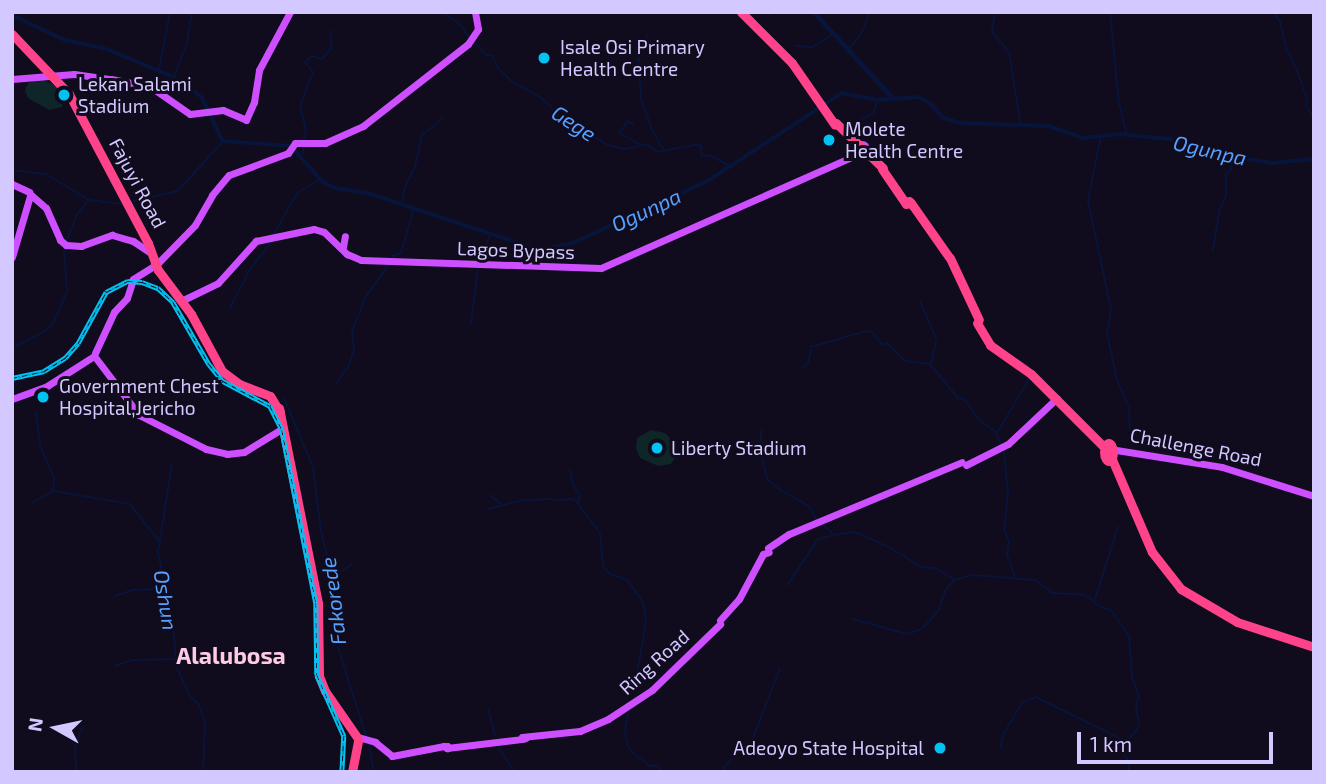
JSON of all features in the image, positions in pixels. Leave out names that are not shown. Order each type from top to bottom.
[{"type":"highway","points":[[742,12],[790,58],[835,124],[892,180],[948,258],[994,348],[1029,373],[1055,401]]},
{"type":"highway","name":"Fajuyi Road","points":[[12,33],[54,76],[73,101],[128,202],[156,265],[182,300],[224,373],[239,384],[272,398],[280,412],[283,427]]},
{"type":"highway","points":[[823,107],[892,180]]},
{"type":"highway","points":[[978,321],[995,346],[1034,374],[1055,401]]},
{"type":"highway","name":"Challenge Road","points":[[1055,401],[1110,449]]},
{"type":"highway","points":[[283,427],[318,603],[319,676],[325,691],[357,738],[352,772]]},
{"type":"highway","points":[[1110,449],[1156,555],[1185,590],[1243,622],[1314,645]]},
{"type":"main road","points":[[12,79],[83,75],[151,87],[190,114],[226,110],[246,120],[254,102],[258,70],[290,12]]},
{"type":"main road","points":[[12,398],[47,383],[95,355],[117,310],[129,299],[134,278],[156,265],[190,233],[212,195],[229,175],[292,148],[295,143],[304,145],[332,141],[363,126],[471,40],[478,29],[476,13]]},
{"type":"main road","name":"Lagos Bypass","points":[[219,280],[251,244],[260,238],[315,228],[327,232],[353,255],[364,258],[601,266],[861,149]]},
{"type":"main road","name":"Lagos Bypass","points":[[182,300],[219,280],[256,241],[314,229],[324,232],[347,254],[361,260],[601,268],[861,149]]},
{"type":"main road","points":[[12,185],[30,194],[50,211],[57,232],[65,244],[78,245],[112,234],[130,238],[151,250]]},
{"type":"main road","points":[[12,250],[30,194]]},
{"type":"main road","points":[[12,257],[30,194]]},
{"type":"main road","points":[[343,247],[345,236]]},
{"type":"main road","points":[[95,355],[139,415],[206,449],[227,454],[244,452],[283,427]]},
{"type":"main road","name":"Ring Road","points":[[357,738],[371,741],[395,758],[446,747],[580,732],[608,719],[652,690],[741,600],[768,550],[790,536],[1008,444],[1055,401]]},
{"type":"main road","name":"Challenge Road","points":[[1110,449],[1241,469],[1314,494]]},
{"type":"green space","points":[[41,79],[59,87],[66,95],[62,107],[49,110],[28,98],[25,91],[28,83]]},
{"type":"green space","name":"Liberty Stadium","points":[[651,430],[665,433],[676,444],[678,453],[671,464],[658,466],[640,458],[636,448],[637,438]]},
{"type":"waterway","points":[[159,70],[170,12]]},
{"type":"waterway","points":[[174,77],[187,43],[192,12]]},
{"type":"waterway","name":"Gege","points":[[440,12],[459,23],[470,39]]},
{"type":"waterway","points":[[768,17],[769,12]]},
{"type":"waterway","points":[[814,12],[892,97]]},
{"type":"waterway","points":[[849,49],[861,34],[870,12]]},
{"type":"waterway","points":[[995,12],[992,32],[1009,52],[1021,127]]},
{"type":"waterway","points":[[1110,12],[1119,103],[1127,136]]},
{"type":"waterway","points":[[1273,12],[1280,21],[1286,48],[1307,99],[1306,106],[1314,118],[1314,130]]},
{"type":"waterway","name":"Ogunpa","points":[[12,15],[65,40],[107,49],[174,77],[202,97],[223,141],[291,146],[323,182],[335,188],[371,194],[540,250],[573,243],[708,181],[842,93],[879,100],[919,97],[930,103],[944,118],[962,123],[1049,126],[1083,138],[1119,134],[1179,140],[1227,156],[1273,163],[1314,159]]},
{"type":"waterway","points":[[303,142],[306,131],[300,106],[313,72],[305,62],[312,56],[322,59],[332,47],[330,36],[334,30]]},
{"type":"waterway","points":[[796,46],[812,47],[834,34]]},
{"type":"waterway","points":[[648,36],[641,41],[638,52],[641,98],[652,130],[663,149]]},
{"type":"waterway","name":"Gege","points":[[474,42],[486,55],[493,56],[497,67],[511,81],[543,99],[562,118],[608,145],[626,149],[647,144],[657,152],[700,144],[702,156],[709,155],[729,165]]},
{"type":"waterway","points":[[862,139],[856,122],[873,113],[878,100]]},
{"type":"waterway","points":[[402,202],[405,187],[415,167],[422,135],[443,118]]},
{"type":"waterway","points":[[621,132],[627,121],[633,124]]},
{"type":"waterway","points":[[619,133],[639,144]]},
{"type":"waterway","points":[[1101,135],[1088,201],[1111,309],[1107,333],[1117,380],[1128,405]]},
{"type":"waterway","points":[[131,202],[178,191],[223,141]]},
{"type":"waterway","points":[[303,153],[304,147]]},
{"type":"waterway","points":[[1213,250],[1219,211],[1226,196],[1226,174],[1231,170],[1232,157]]},
{"type":"waterway","points":[[12,170],[46,174],[89,200],[122,204]]},
{"type":"waterway","points":[[274,234],[297,193],[321,179]]},
{"type":"waterway","points":[[66,242],[78,213],[88,201]]},
{"type":"waterway","points":[[393,256],[401,253],[414,208]]},
{"type":"waterway","points":[[480,262],[490,234]]},
{"type":"waterway","points":[[230,308],[249,271],[271,242]]},
{"type":"waterway","points":[[12,348],[44,332],[53,323],[67,291],[64,247]]},
{"type":"waterway","points":[[359,315],[366,296],[391,262]]},
{"type":"waterway","points":[[471,324],[478,267]]},
{"type":"waterway","points":[[920,301],[936,338]]},
{"type":"waterway","points":[[337,383],[349,365],[354,349],[352,331],[358,316]]},
{"type":"waterway","points":[[811,347],[866,331],[872,332],[882,345],[887,343],[905,361],[930,364],[958,398],[964,399],[979,420],[995,431],[1001,444]]},
{"type":"waterway","points":[[931,363],[936,342]]},
{"type":"waterway","points":[[803,367],[808,363],[811,350]]},
{"type":"waterway","points":[[997,433],[1029,379]]},
{"type":"waterway","name":"Fakorede","points":[[284,398],[312,465]]},
{"type":"waterway","points":[[1129,407],[1130,442]]},
{"type":"waterway","points":[[36,412],[40,446],[54,477],[53,491]]},
{"type":"waterway","points":[[761,431],[761,456],[768,480],[809,506],[816,519]]},
{"type":"waterway","points":[[1004,451],[1008,493],[1004,530],[1009,541],[1007,555],[1015,577]]},
{"type":"waterway","name":"Oshun","points":[[172,464],[158,552],[174,633],[176,665],[189,695],[199,705],[205,724],[203,772]]},
{"type":"waterway","name":"Fakorede","points":[[313,468],[321,531],[334,583],[337,644],[366,736]]},
{"type":"waterway","points":[[570,470],[574,487],[580,495],[578,504],[600,533],[603,567],[610,574],[627,580],[643,602],[646,622],[638,669],[627,698]]},
{"type":"waterway","name":"Alalubosa","points":[[32,503],[53,491],[130,504],[159,541]]},
{"type":"waterway","points":[[490,495],[500,503]]},
{"type":"waterway","points":[[525,500],[552,499]]},
{"type":"waterway","points":[[555,500],[572,499],[579,502]]},
{"type":"waterway","points":[[487,509],[523,500]]},
{"type":"waterway","points":[[823,525],[834,535],[855,532],[889,547],[921,567],[935,568],[955,580],[972,575],[1035,580],[1052,593],[1085,595],[1101,607],[1111,610],[1129,636],[1132,677],[1139,696],[1136,705],[1139,726],[1121,750],[1129,761],[1129,772]]},
{"type":"waterway","points":[[1095,599],[1118,527]]},
{"type":"waterway","points":[[787,585],[818,539],[834,535]]},
{"type":"waterway","points":[[333,576],[353,564]]},
{"type":"waterway","points":[[853,619],[907,634],[922,629],[938,611],[946,589],[955,580]]},
{"type":"waterway","points":[[115,596],[132,590],[165,589]]},
{"type":"waterway","points":[[115,666],[132,660],[176,659]]},
{"type":"waterway","points":[[721,772],[736,753],[745,752],[750,746],[780,668]]},
{"type":"waterway","points":[[1000,748],[1004,733],[1022,703],[1036,697],[1125,741]]},
{"type":"waterway","points":[[488,709],[495,735]]},
{"type":"waterway","points":[[628,714],[625,731],[628,746],[635,755],[650,766],[658,766],[663,772]]},
{"type":"waterway","points":[[76,772],[75,748],[81,729]]},
{"type":"waterway","name":"Fakorede","points":[[369,745],[374,772]]},
{"type":"waterway","points":[[498,746],[514,772]]},
{"type":"railway","points":[[12,378],[44,371],[65,358],[78,343],[106,292],[128,281],[142,282],[158,288],[173,302],[209,364],[223,381],[270,406],[282,430],[316,603],[317,675],[344,736],[342,772]]},
{"type":"place","name":"Isale Osi Primary Health Centre","points":[[544,58]]},
{"type":"place","name":"Lekan Salami Stadium","points":[[64,95]]},
{"type":"place","name":"Molete Health Centre","points":[[829,140]]},
{"type":"place","name":"Government Chest Hospital,Jericho","points":[[43,397]]},
{"type":"place","name":"Liberty Stadium","points":[[657,448]]},
{"type":"place","name":"Adeoyo State Hospital","points":[[940,748]]},
{"type":"district","name":"Alalubosa","points":[[231,655]]}]
